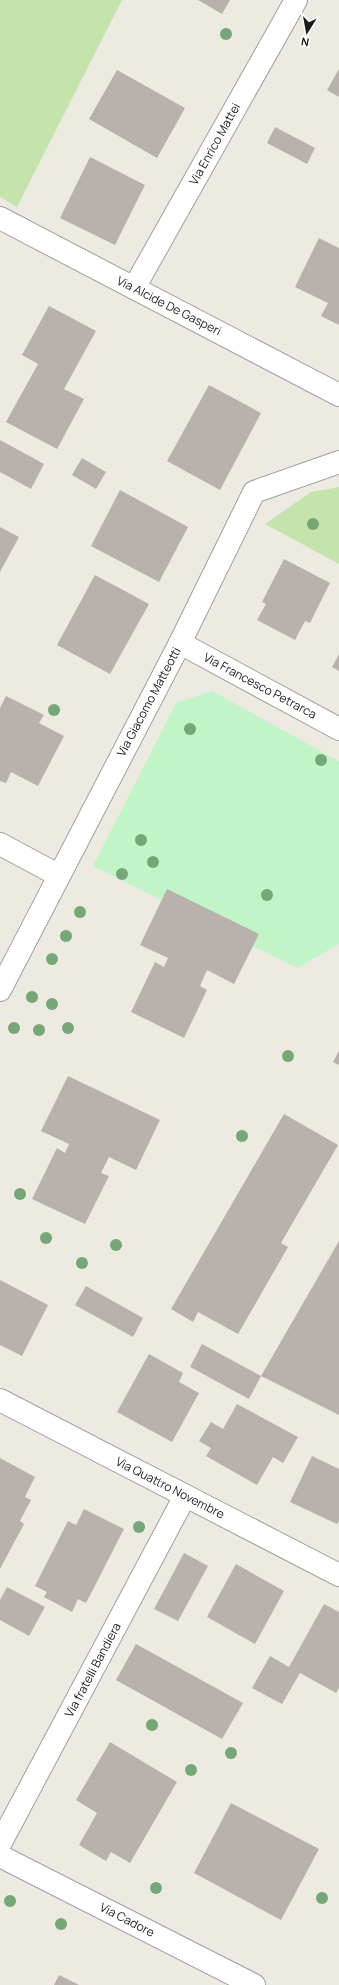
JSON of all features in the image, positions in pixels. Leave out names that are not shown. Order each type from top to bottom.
[{"type":"street","name":"Via Enrico Mattei","points":[[134,288],[296,0]]},
{"type":"street","name":"Via Alcide De Gasperi","points":[[0,218],[339,394]]},
{"type":"street","name":"Via Giacomo Matteotti","points":[[0,990],[58,875],[180,643],[254,492],[339,462]]},
{"type":"street","name":"Via Francesco Petrarca","points":[[180,643],[339,729]]},
{"type":"street","points":[[0,844],[58,875]]},
{"type":"street","name":"Via Quattro Novembre","points":[[0,1400],[339,1575]]},
{"type":"street","name":"Via fratelli Bandiera","points":[[0,1844],[185,1496]]},
{"type":"street","name":"Via Cadore","points":[[0,1856],[254,1985]]},
{"type":"green space","points":[[0,0],[122,0],[17,207],[0,197]]},
{"type":"green space","points":[[339,487],[339,564],[265,524],[311,492]]},
{"type":"green space","points":[[212,691],[339,761],[339,944],[297,968],[93,866],[176,703]]},
{"type":"building","points":[[198,0],[230,0],[222,14]]},
{"type":"building","points":[[339,69],[339,97],[327,90]]},
{"type":"building","points":[[117,70],[185,108],[157,158],[89,119]]},
{"type":"building","points":[[275,127],[315,148],[307,164],[267,143]]},
{"type":"building","points":[[90,157],[145,185],[115,245],[60,218]]},
{"type":"building","points":[[319,238],[339,248],[339,325],[321,316],[328,303],[295,287]]},
{"type":"building","points":[[49,306],[96,331],[64,389],[84,399],[57,449],[6,422],[38,364],[22,355]]},
{"type":"building","points":[[209,385],[261,413],[220,490],[167,461]]},
{"type":"building","points":[[0,440],[44,464],[31,489],[0,472]]},
{"type":"building","points":[[82,458],[106,472],[96,489],[72,475]]},
{"type":"building","points":[[120,490],[188,527],[159,582],[91,546]]},
{"type":"building","points":[[0,527],[19,537],[0,572]]},
{"type":"building","points":[[284,559],[330,583],[310,623],[305,621],[295,640],[257,620],[266,604],[262,602]]},
{"type":"building","points":[[95,575],[149,604],[110,674],[57,645]]},
{"type":"building","points":[[339,654],[339,671],[332,667]]},
{"type":"building","points":[[6,696],[44,715],[39,723],[64,736],[38,786],[11,772],[6,783],[0,781],[0,708]]},
{"type":"building","points":[[167,889],[259,934],[234,984],[207,970],[200,986],[207,990],[184,1038],[131,1012],[155,962],[164,967],[168,958],[140,945]]},
{"type":"building","points":[[339,1051],[339,1065],[333,1062]]},
{"type":"building","points":[[68,1076],[160,1120],[136,1170],[109,1157],[101,1173],[109,1176],[85,1224],[32,1199],[57,1148],[65,1153],[69,1144],[41,1131]]},
{"type":"building","points":[[284,1114],[338,1145],[281,1243],[288,1247],[238,1334],[198,1312],[193,1322],[171,1309]]},
{"type":"building","points":[[339,1241],[339,1415],[261,1376]]},
{"type":"building","points":[[0,1280],[48,1305],[22,1356],[0,1345]]},
{"type":"building","points":[[86,1286],[143,1318],[133,1337],[75,1305]]},
{"type":"building","points":[[202,1344],[261,1376],[249,1399],[190,1367]]},
{"type":"building","points":[[149,1354],[183,1373],[179,1382],[199,1393],[172,1442],[117,1412]]},
{"type":"building","points":[[237,1404],[298,1437],[283,1463],[273,1457],[257,1485],[206,1456],[211,1448],[199,1441],[211,1422],[223,1429]]},
{"type":"building","points":[[312,1456],[339,1469],[339,1521],[337,1524],[290,1502]]},
{"type":"building","points":[[0,1458],[35,1477],[25,1497],[31,1500],[20,1521],[24,1524],[0,1569]]},
{"type":"building","points":[[84,1509],[124,1529],[86,1603],[78,1599],[72,1612],[44,1597],[47,1592],[35,1586],[68,1521],[76,1525]]},
{"type":"building","points":[[184,1553],[208,1566],[178,1621],[154,1609]]},
{"type":"building","points":[[236,1564],[284,1591],[255,1644],[207,1617]]},
{"type":"building","points":[[7,1587],[45,1607],[29,1636],[0,1620],[0,1600]]},
{"type":"building","points":[[324,1604],[339,1612],[339,1688],[336,1693],[300,1673],[282,1704],[252,1688],[270,1656],[289,1667]]},
{"type":"building","points":[[136,1644],[243,1703],[222,1739],[116,1680]]},
{"type":"building","points":[[110,1742],[177,1782],[130,1863],[111,1852],[106,1861],[79,1845],[97,1813],[76,1800]]},
{"type":"building","points":[[231,1803],[319,1849],[281,1920],[194,1873]]},
{"type":"building","points":[[59,1975],[79,1985],[54,1985]]}]
